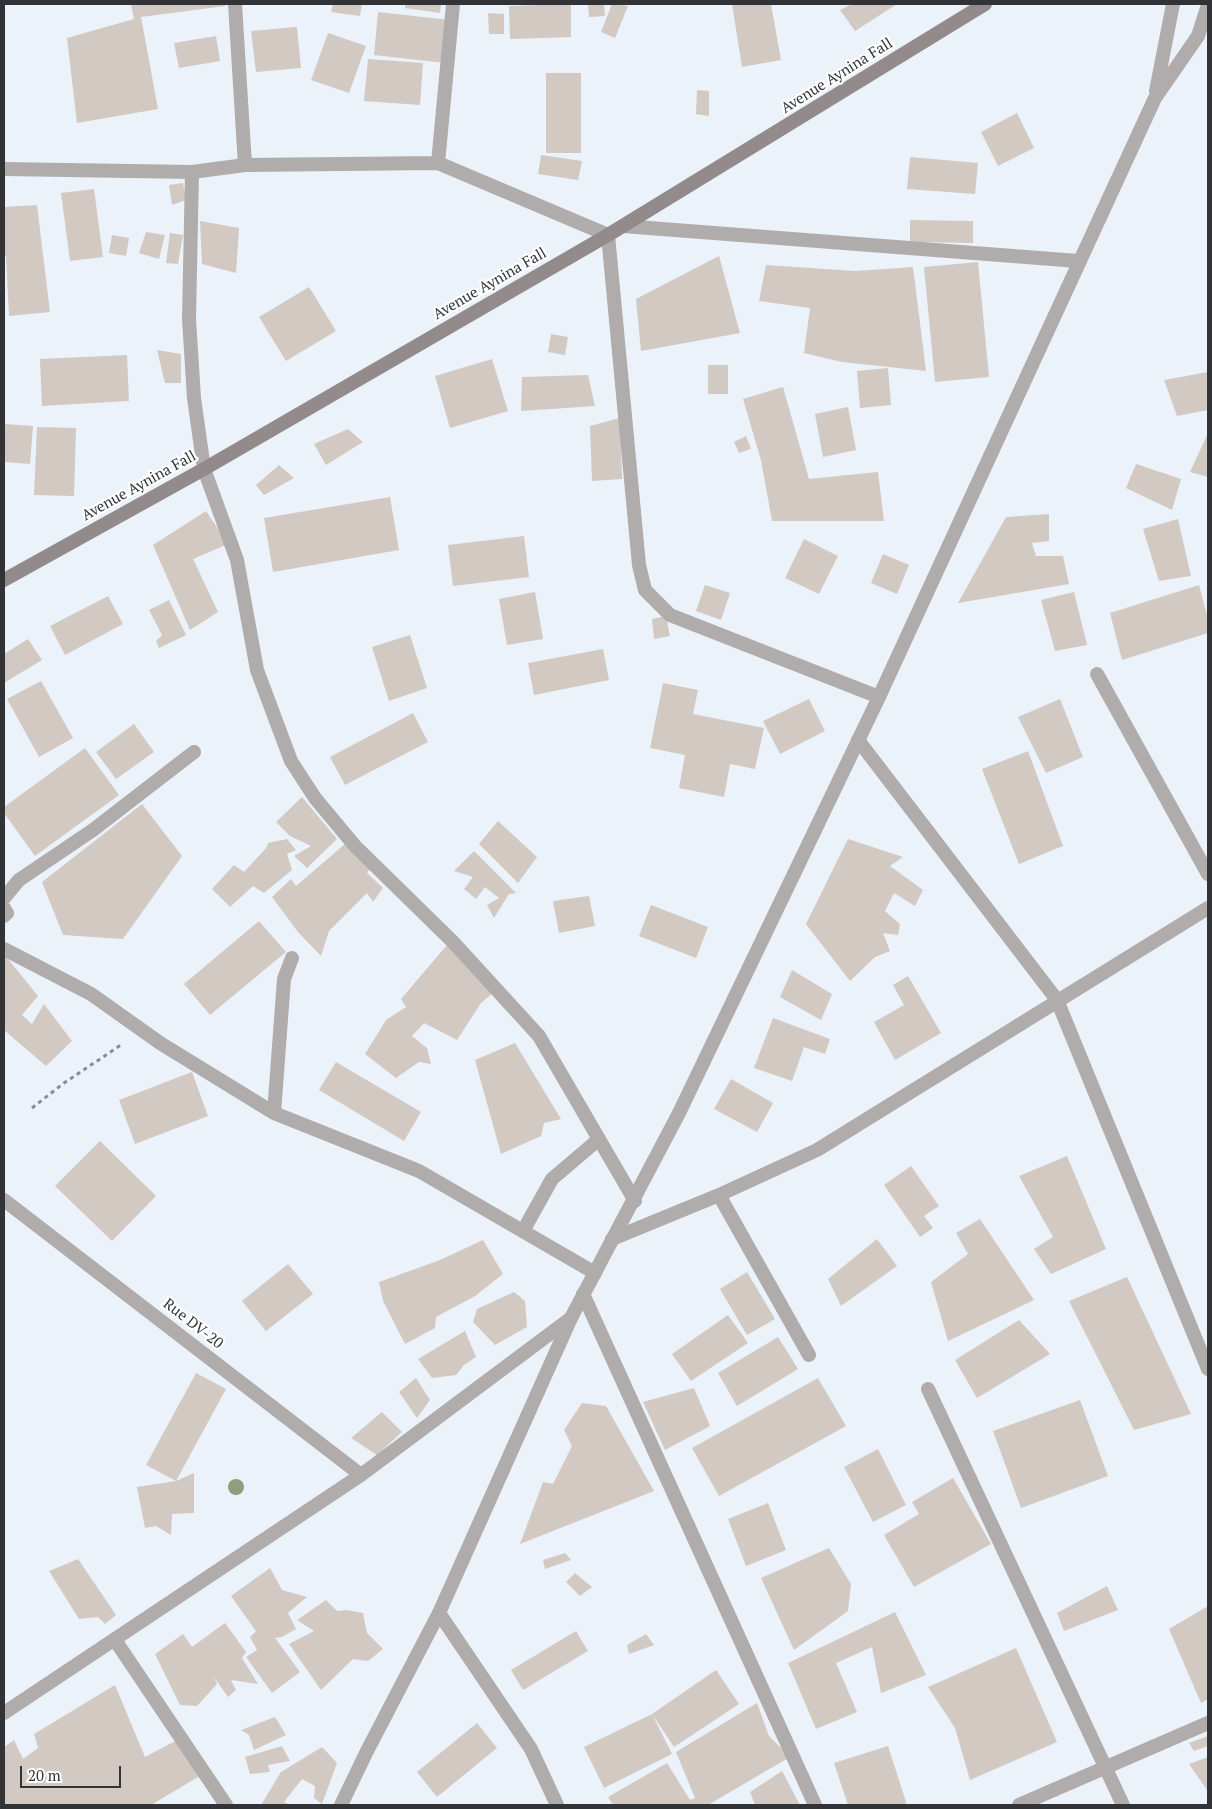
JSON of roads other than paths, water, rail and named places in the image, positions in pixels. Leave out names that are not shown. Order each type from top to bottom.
[{"type":"main road","name":"Avenue Aynina Fall","points":[[4,580],[204,469],[608,235],[985,4]]},
{"type":"street","points":[[235,4],[245,165]]},
{"type":"street","points":[[438,163],[453,4]]},
{"type":"street","points":[[1155,98],[1173,4]]},
{"type":"street","points":[[341,1805],[367,1751],[440,1613],[571,1318],[634,1201],[879,697],[1155,98],[1198,36],[1208,5]]},
{"type":"street","points":[[4,169],[192,172],[245,165],[438,163],[608,235],[639,565],[645,590],[670,615],[879,697]]},
{"type":"street","points":[[192,172],[189,319],[194,398],[204,469],[237,560],[257,670],[291,761],[315,798],[355,846],[453,942],[539,1036],[634,1201]]},
{"type":"street","points":[[623,226],[1078,262]]},
{"type":"street","points":[[1097,674],[1208,874]]},
{"type":"street","points":[[858,740],[1057,1000],[1208,1369]]},
{"type":"street","points":[[4,898],[19,880],[93,830],[194,752]]},
{"type":"street","points":[[4,908],[7,913],[4,916]]},
{"type":"street","points":[[612,1239],[719,1195],[817,1150],[1208,908]]},
{"type":"street","points":[[4,949],[91,994],[142,1030],[274,1113],[419,1171],[595,1273]]},
{"type":"street","points":[[274,1113],[284,979],[292,958]]},
{"type":"street","points":[[523,1231],[552,1178],[599,1140]]},
{"type":"street","points":[[719,1195],[809,1355]]},
{"type":"street","name":"Rue DV-20","points":[[4,1200],[361,1475]]},
{"type":"street","points":[[583,1294],[815,1805]]},
{"type":"street","points":[[4,1713],[361,1475],[571,1318]]},
{"type":"street","points":[[928,1389],[1123,1805]]},
{"type":"street","points":[[440,1613],[532,1749],[557,1805]]},
{"type":"street","points":[[115,1640],[226,1805]]},
{"type":"street","points":[[1019,1805],[1208,1723]]}]
